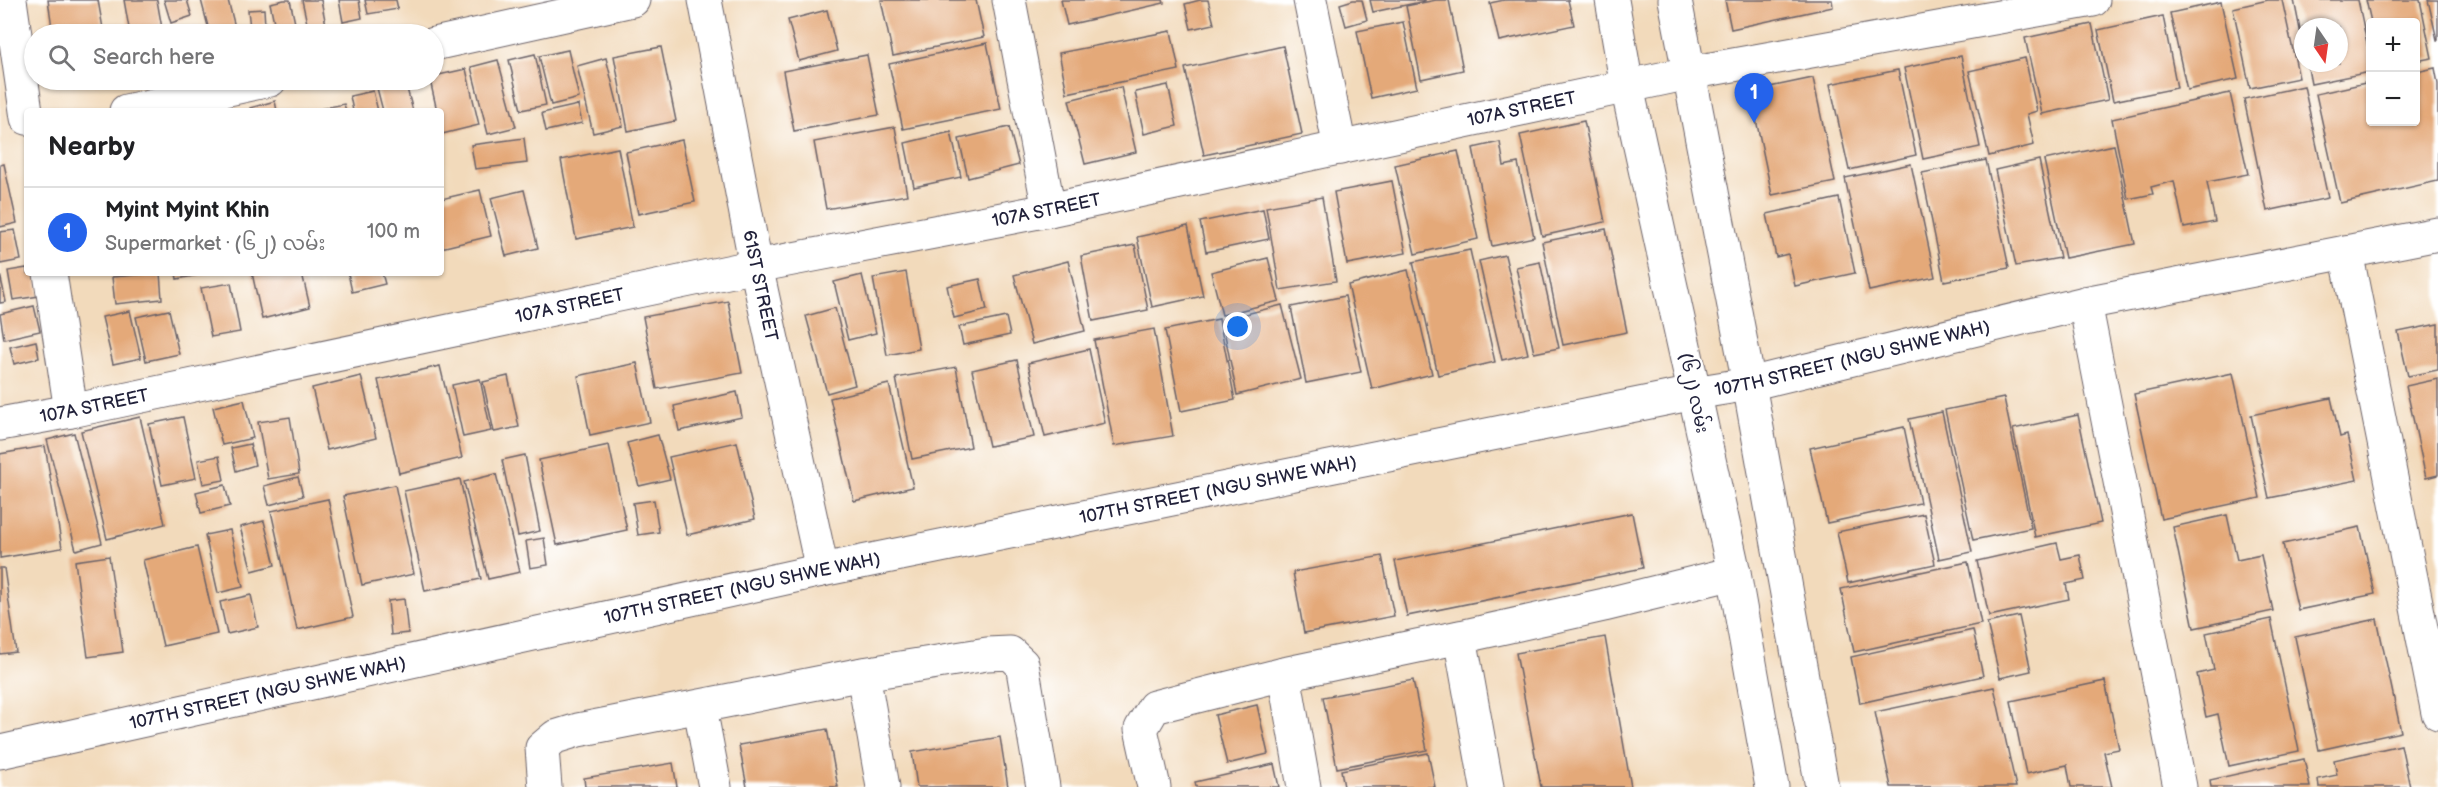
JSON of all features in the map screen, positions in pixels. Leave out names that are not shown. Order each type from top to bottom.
[{"type":"street","points":[[10,0],[26,108]]},
{"type":"street","points":[[444,42],[633,0]]},
{"type":"street","name":"61ST STREET","points":[[705,0],[756,266],[822,570]]},
{"type":"street","points":[[1009,0],[1049,210]]},
{"type":"street","points":[[1310,0],[1340,148]]},
{"type":"street","name":"(၆၂) လမ်း","points":[[1612,0],[1627,87],[1734,573],[1772,787]]},
{"type":"street","points":[[1675,0],[1749,384],[1822,787]]},
{"type":"street","name":"107A STREET","points":[[0,424],[756,266],[1049,210],[1689,73],[2003,9],[2093,0]]},
{"type":"street","points":[[140,108],[224,90]]},
{"type":"street","name":"107TH STREET (NGU SHWE WAH)","points":[[0,752],[822,570],[1694,393],[1749,384],[2085,303],[2438,234]]},
{"type":"street","points":[[2346,252],[2438,713]]},
{"type":"street","points":[[50,276],[71,411]]},
{"type":"street","points":[[2085,303],[2180,787]]},
{"type":"street","points":[[1154,787],[1141,729],[1154,707],[1284,674],[1604,605],[1734,573]]},
{"type":"street","points":[[1460,637],[1487,787]]},
{"type":"street","points":[[545,787],[542,748],[555,737],[578,730],[700,708],[863,674],[987,654],[1010,653],[1022,664],[1043,787]]},
{"type":"street","points":[[863,674],[883,787]]},
{"type":"street","points":[[1284,674],[1304,787]]},
{"type":"street","points":[[700,708],[715,787]]},
{"type":"building","points":[[48,0],[98,0],[102,24],[52,24]]},
{"type":"building","points":[[124,0],[157,0],[161,24],[128,24]]},
{"type":"building","points":[[164,0],[187,0],[192,16],[171,23]]},
{"type":"building","points":[[201,0],[228,0],[234,24],[207,24]]},
{"type":"building","points":[[290,0],[295,24],[274,24],[270,3]]},
{"type":"building","points":[[302,0],[321,0],[326,24],[307,24]]},
{"type":"building","points":[[339,0],[359,0],[362,18],[343,22]]},
{"type":"building","points":[[365,0],[396,0],[398,9],[368,14]]},
{"type":"building","points":[[881,0],[976,0],[984,37],[893,56]]},
{"type":"building","points":[[1061,0],[1163,0],[1164,3],[1067,25]]},
{"type":"building","points":[[1208,0],[1214,24],[1191,29],[1185,4]]},
{"type":"building","points":[[1362,0],[1367,20],[1346,26],[1340,4]]},
{"type":"building","points":[[1370,0],[1425,0],[1425,1],[1373,12]]},
{"type":"building","points":[[1449,0],[1463,70],[1421,79],[1406,6]]},
{"type":"building","points":[[1504,0],[1568,0],[1574,25],[1499,41],[1490,3]]},
{"type":"building","points":[[1725,0],[1832,0],[1833,7],[1731,29]]},
{"type":"building","points":[[2268,0],[2282,0],[2294,55],[2294,72],[2298,72],[2299,78],[2250,88],[2233,8]]},
{"type":"building","points":[[2294,0],[2358,0],[2366,38],[2366,73],[2311,84],[2309,72],[2348,72],[2348,18],[2298,18]]},
{"type":"building","points":[[2366,0],[2420,0],[2432,58],[2420,60],[2420,18],[2370,18]]},
{"type":"building","points":[[2428,0],[2438,0],[2438,40],[2437,40]]},
{"type":"building","points":[[2221,2],[2238,79],[2187,90],[2170,13]]},
{"type":"building","points":[[264,9],[265,24],[250,24],[248,10]]},
{"type":"building","points":[[827,10],[837,51],[799,61],[788,20]]},
{"type":"building","points":[[2163,16],[2177,88],[2113,101],[2098,30]]},
{"type":"building","points":[[1403,22],[1417,88],[1371,98],[1357,31]]},
{"type":"building","points":[[2092,24],[2108,100],[2042,114],[2025,38]]},
{"type":"building","points":[[1171,31],[1179,70],[1067,93],[1059,53]]},
{"type":"building","points":[[987,43],[1001,109],[903,129],[889,64]]},
{"type":"building","points":[[1283,46],[1302,134],[1204,155],[1185,68]]},
{"type":"building","points":[[661,47],[676,121],[628,131],[614,56]]},
{"type":"building","points":[[568,50],[579,98],[551,105],[539,56]]},
{"type":"building","points":[[535,54],[546,105],[521,110],[509,60]]},
{"type":"building","points":[[867,55],[879,115],[794,131],[783,71]]},
{"type":"building","points":[[1961,56],[1980,147],[1923,159],[1904,68]]},
{"type":"building","points":[[606,58],[623,126],[593,133],[577,66]]},
{"type":"building","points":[[2025,58],[2037,111],[2027,114],[2034,145],[1989,156],[1969,71]]},
{"type":"building","points":[[498,60],[516,127],[488,134],[471,67]]},
{"type":"building","points":[[2435,68],[2438,84],[2438,181],[2340,203],[2316,94],[2366,83],[2366,126],[2420,126],[2420,71]]},
{"type":"building","points":[[466,69],[479,125],[444,134],[444,108],[436,108],[432,90],[444,90],[444,74]]},
{"type":"building","points":[[1898,70],[1916,155],[1849,170],[1830,84]]},
{"type":"building","points":[[1813,78],[1835,182],[1772,195],[1750,91]]},
{"type":"building","points":[[1168,85],[1177,126],[1144,134],[1135,92]]},
{"type":"building","points":[[2304,86],[2328,198],[2267,211],[2244,99]]},
{"type":"building","points":[[1121,87],[1136,152],[1085,164],[1069,100]]},
{"type":"building","points":[[378,90],[407,90],[412,108],[382,108]]},
{"type":"building","points":[[373,91],[377,108],[352,108],[350,96]]},
{"type":"building","points":[[2230,93],[2248,174],[2207,182],[2215,222],[2184,228],[2174,181],[2151,187],[2153,194],[2128,199],[2112,119]]},
{"type":"building","points":[[275,101],[276,108],[250,108]]},
{"type":"building","points":[[344,104],[345,108],[324,108]]},
{"type":"building","points":[[578,105],[582,123],[546,131],[542,113]]},
{"type":"building","points":[[1584,121],[1605,222],[1542,236],[1520,135]]},
{"type":"building","points":[[895,127],[907,195],[826,209],[814,142]]},
{"type":"building","points":[[1009,127],[1019,165],[968,178],[959,139]]},
{"type":"building","points":[[951,132],[961,177],[914,187],[905,143]]},
{"type":"building","points":[[524,138],[527,163],[475,169],[471,145]]},
{"type":"building","points":[[682,140],[695,202],[638,214],[626,152]]},
{"type":"building","points":[[1500,142],[1504,166],[1518,163],[1534,237],[1492,246],[1473,148]]},
{"type":"building","points":[[2114,145],[2135,244],[2065,258],[2044,160]]},
{"type":"building","points":[[618,148],[633,227],[576,239],[561,160]]},
{"type":"building","points":[[1458,151],[1478,239],[1415,254],[1395,165]]},
{"type":"building","points":[[1986,160],[2009,268],[1944,281],[1922,173]]},
{"type":"building","points":[[2039,160],[2060,258],[2016,266],[1995,170]]},
{"type":"building","points":[[4,164],[17,223],[0,227],[0,165]]},
{"type":"building","points":[[1911,164],[1935,277],[1869,291],[1845,178]]},
{"type":"building","points":[[1392,181],[1406,253],[1347,264],[1334,192]]},
{"type":"building","points":[[480,190],[491,236],[444,247],[444,198]]},
{"type":"building","points":[[524,190],[538,248],[506,256],[491,198]]},
{"type":"building","points":[[1322,197],[1336,281],[1280,290],[1266,207]]},
{"type":"building","points":[[1839,198],[1855,273],[1795,286],[1788,254],[1776,257],[1767,214]]},
{"type":"building","points":[[1263,209],[1269,239],[1206,252],[1200,222]]},
{"type":"building","points":[[1188,226],[1203,296],[1152,307],[1137,237]]},
{"type":"building","points":[[1606,229],[1627,332],[1563,345],[1542,242]]},
{"type":"building","points":[[15,230],[21,260],[0,264],[0,232]]},
{"type":"building","points":[[1135,245],[1148,310],[1093,321],[1081,256]]},
{"type":"building","points":[[1470,250],[1495,362],[1438,375],[1413,262]]},
{"type":"building","points":[[1505,255],[1528,354],[1502,360],[1479,261]]},
{"type":"building","points":[[1268,258],[1279,301],[1222,315],[1211,272]]},
{"type":"building","points":[[1068,261],[1085,331],[1032,344],[1014,275]]},
{"type":"building","points":[[1540,262],[1559,348],[1534,353],[1516,267]]},
{"type":"building","points":[[24,268],[24,276],[36,276],[39,296],[13,300],[8,271]]},
{"type":"building","points":[[1408,270],[1432,374],[1372,389],[1348,285]]},
{"type":"building","points":[[906,272],[919,349],[887,355],[873,278]]},
{"type":"building","points":[[0,274],[6,302],[0,303]]},
{"type":"building","points":[[862,275],[876,333],[848,340],[834,282]]},
{"type":"building","points":[[160,276],[162,299],[115,304],[112,277]]},
{"type":"building","points":[[176,276],[193,276],[177,279]]},
{"type":"building","points":[[253,276],[303,276],[310,307],[262,319]]},
{"type":"building","points":[[349,276],[383,276],[385,284],[352,292]]},
{"type":"building","points":[[980,279],[987,310],[954,318],[947,286]]},
{"type":"building","points":[[231,283],[240,332],[211,337],[201,288]]},
{"type":"building","points":[[1345,296],[1361,372],[1306,383],[1291,307]]},
{"type":"building","points":[[728,301],[742,373],[657,389],[643,317]]},
{"type":"building","points":[[1282,305],[1301,379],[1237,395],[1222,320]]},
{"type":"building","points":[[34,306],[40,331],[4,339],[0,314]]},
{"type":"building","points":[[835,308],[855,385],[827,393],[806,316]]},
{"type":"building","points":[[169,310],[179,354],[146,361],[136,317]]},
{"type":"building","points":[[130,311],[141,358],[113,364],[102,317]]},
{"type":"building","points":[[1006,317],[1010,335],[963,345],[959,327]]},
{"type":"building","points":[[1219,319],[1235,400],[1181,411],[1165,330]]},
{"type":"building","points":[[2438,324],[2438,370],[2408,376],[2398,332]]},
{"type":"building","points":[[1154,329],[1173,436],[1114,446],[1094,340]]},
{"type":"building","points":[[36,341],[39,358],[14,364],[10,347]]},
{"type":"building","points":[[1089,349],[1105,423],[1045,437],[1028,363]]},
{"type":"building","points":[[1017,360],[1034,437],[989,446],[972,370]]},
{"type":"building","points":[[637,363],[650,422],[590,435],[578,376]]},
{"type":"building","points":[[440,366],[462,458],[399,473],[378,380]]},
{"type":"building","points":[[956,367],[971,447],[912,459],[896,378]]},
{"type":"building","points":[[2233,373],[2260,498],[2161,519],[2134,394]]},
{"type":"building","points":[[361,376],[376,438],[327,450],[312,388]]},
{"type":"building","points":[[508,376],[519,427],[494,432],[483,382]]},
{"type":"building","points":[[480,379],[491,431],[463,437],[452,385]]},
{"type":"building","points":[[2438,379],[2438,475],[2426,478],[2406,386]]},
{"type":"building","points":[[889,384],[913,487],[854,501],[830,398]]},
{"type":"building","points":[[737,392],[742,417],[679,431],[674,406]]},
{"type":"building","points":[[2004,398],[2031,528],[1973,540],[1945,410]]},
{"type":"building","points":[[2331,398],[2340,437],[2347,435],[2357,480],[2269,498],[2251,415]]},
{"type":"building","points":[[244,400],[253,438],[222,445],[213,407]]},
{"type":"building","points":[[1942,412],[1972,552],[1939,559],[1909,419]]},
{"type":"building","points":[[2078,415],[2101,523],[2035,537],[2013,429]]},
{"type":"building","points":[[140,417],[165,524],[107,539],[81,431]]},
{"type":"building","points":[[183,417],[196,478],[162,485],[149,424]]},
{"type":"building","points":[[290,417],[299,474],[268,479],[258,422]]},
{"type":"building","points":[[1904,427],[1920,503],[1827,523],[1810,448]]},
{"type":"building","points":[[74,433],[102,543],[76,550],[47,440]]},
{"type":"building","points":[[658,435],[670,479],[639,486],[627,443]]},
{"type":"building","points":[[737,442],[755,519],[687,535],[669,457]]},
{"type":"building","points":[[250,444],[255,465],[236,471],[231,448]]},
{"type":"building","points":[[609,445],[627,530],[557,545],[539,460]]},
{"type":"building","points":[[45,446],[62,548],[0,558],[0,454]]},
{"type":"building","points":[[525,455],[540,531],[518,536],[502,460]]},
{"type":"building","points":[[219,456],[224,480],[203,484],[198,460]]},
{"type":"building","points":[[496,474],[520,572],[488,579],[464,482]]},
{"type":"building","points":[[298,477],[303,496],[269,505],[264,486]]},
{"type":"building","points":[[460,479],[481,579],[425,591],[404,491]]},
{"type":"building","points":[[225,485],[230,506],[201,513],[196,492]]},
{"type":"building","points":[[395,485],[414,574],[362,585],[343,496]]},
{"type":"building","points":[[328,499],[353,617],[297,630],[271,511]]},
{"type":"building","points":[[654,500],[659,532],[638,535],[633,503]]},
{"type":"building","points":[[1632,513],[1643,568],[1407,616],[1395,561]]},
{"type":"building","points":[[1924,514],[1935,564],[1848,583],[1837,532]]},
{"type":"building","points":[[2227,515],[2237,560],[2261,555],[2273,611],[2194,628],[2173,527]]},
{"type":"building","points":[[264,521],[275,565],[252,571],[240,527]]},
{"type":"building","points":[[2360,527],[2375,594],[2298,610],[2283,544]]},
{"type":"building","points":[[230,530],[243,587],[218,593],[205,535]]},
{"type":"building","points":[[544,538],[548,565],[530,568],[526,541]]},
{"type":"building","points":[[2057,543],[2061,559],[2080,555],[2085,580],[2066,584],[2069,599],[1989,616],[1977,561]]},
{"type":"building","points":[[197,547],[217,634],[163,646],[143,560]]},
{"type":"building","points":[[109,556],[123,652],[88,657],[75,561]]},
{"type":"building","points":[[1382,556],[1394,616],[1304,633],[1293,572]]},
{"type":"building","points":[[1968,562],[1981,624],[1854,652],[1841,589]]},
{"type":"building","points":[[0,568],[4,568],[16,652],[0,654]]},
{"type":"building","points":[[251,595],[258,627],[227,634],[220,602]]},
{"type":"building","points":[[404,599],[408,633],[391,635],[388,601]]},
{"type":"building","points":[[2019,616],[2031,671],[2000,678],[1987,623]]},
{"type":"building","points":[[2271,619],[2299,751],[2229,766],[2218,714],[2206,717],[2197,674],[2214,670],[2206,633]]},
{"type":"building","points":[[2377,619],[2401,732],[2319,750],[2295,637]]},
{"type":"building","points":[[1973,630],[1983,676],[1860,703],[1851,657]]},
{"type":"building","points":[[1605,637],[1631,787],[1541,787],[1516,653]]},
{"type":"building","points":[[1413,680],[1427,750],[1337,768],[1323,697]]},
{"type":"building","points":[[2105,681],[2119,749],[2104,752],[2112,787],[2071,787],[2067,765],[2026,774],[2011,701]]},
{"type":"building","points":[[1994,687],[2016,787],[1891,787],[1875,712]]},
{"type":"building","points":[[1257,705],[1268,754],[1227,764],[1215,715]]},
{"type":"building","points":[[827,729],[838,787],[747,787],[739,745]]},
{"type":"building","points":[[1000,737],[1008,787],[917,787],[912,752]]},
{"type":"building","points":[[2401,745],[2410,787],[2319,787],[2318,779],[2337,775],[2334,760]]},
{"type":"building","points":[[1428,753],[1435,787],[1344,787],[1341,770]]},
{"type":"building","points":[[2304,759],[2310,787],[2211,787],[2210,780]]},
{"type":"building","points":[[673,763],[677,787],[585,787],[584,778]]},
{"type":"building","points":[[1274,764],[1279,787],[1196,787],[1195,782]]},
{"type":"place","name":"Myint Myint Khin","points":[[1754,123]]}]
